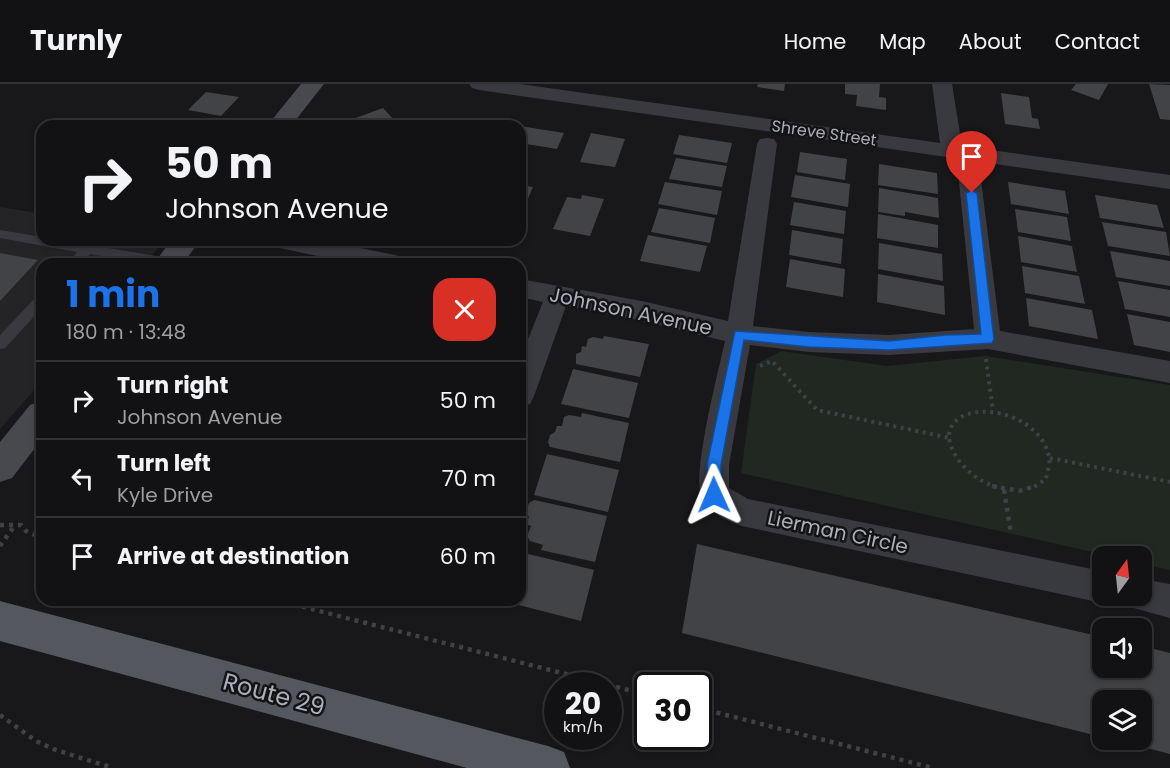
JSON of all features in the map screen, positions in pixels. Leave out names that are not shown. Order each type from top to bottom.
[{"type":"main road","name":"Route 29","points":[[0,621],[548,768]]},
{"type":"street","points":[[284,120],[313,84]]},
{"type":"street","name":"Shreve Street","points":[[479,84],[1170,182]]},
{"type":"street","points":[[942,84],[952,151]]},
{"type":"street","name":"Lierman Circle","points":[[766,144],[739,334],[714,465],[714,495],[742,512],[1092,585]]},
{"type":"street","points":[[969,172],[986,348]]},
{"type":"street","points":[[299,246],[337,258]]},
{"type":"street","name":"Johnson Avenue","points":[[526,289],[642,311],[739,334],[809,342],[889,345],[945,340],[986,348],[1170,372]]},
{"type":"street","points":[[526,380],[558,295]]},
{"type":"street","points":[[0,467],[36,422]]},
{"type":"street","points":[[1152,597],[1170,601]]},
{"type":"lane","points":[[0,234],[36,240]]},
{"type":"lane","points":[[70,246],[136,258]]},
{"type":"lane","points":[[79,258],[87,249]]},
{"type":"lane","points":[[0,344],[36,305]]},
{"type":"path","points":[[986,348],[993,411]]},
{"type":"path","points":[[733,365],[753,369],[772,361],[817,410],[950,438]]},
{"type":"path","points":[[973,411],[993,411],[1021,421],[1041,438],[1050,458],[1046,479],[1029,490],[1004,490],[977,479],[957,460],[950,438],[956,420],[973,411]]},
{"type":"path","points":[[1050,458],[1170,482]]},
{"type":"path","points":[[1004,490],[1011,534]]},
{"type":"path","points":[[0,525],[21,525],[26,531],[36,535]]},
{"type":"path","points":[[0,546],[15,525]]},
{"type":"path","points":[[299,606],[634,691]]},
{"type":"path","points":[[712,711],[933,768]]},
{"type":"path","points":[[0,715],[36,741],[53,749],[113,768]]},
{"type":"shaded area","points":[[0,207],[36,213],[36,246],[160,246],[149,258],[36,258],[36,388],[0,429]]},
{"type":"shaded area","points":[[781,351],[887,366],[985,356],[1170,385],[1170,570],[1152,566],[1152,546],[1092,546],[1092,552],[741,473],[756,364]]},
{"type":"building","points":[[758,84],[785,84],[784,91],[757,87]]},
{"type":"building","points":[[845,84],[880,84],[879,97],[886,98],[886,110],[856,106],[857,95],[845,94]]},
{"type":"building","points":[[1076,84],[1108,84],[1099,100],[1071,90]]},
{"type":"building","points":[[1149,84],[1170,85],[1170,120],[1160,119]]},
{"type":"building","points":[[206,92],[239,97],[221,116],[188,110]]},
{"type":"building","points":[[1001,93],[1029,97],[1032,118],[1038,119],[1040,129],[1005,124]]},
{"type":"building","points":[[383,108],[394,120],[350,120]]},
{"type":"building","points":[[526,127],[564,133],[557,149],[526,144]]},
{"type":"building","points":[[591,133],[625,139],[615,167],[580,162]]},
{"type":"building","points":[[679,135],[732,143],[727,163],[673,154]]},
{"type":"building","points":[[800,152],[847,159],[845,180],[797,172]]},
{"type":"building","points":[[676,158],[727,166],[722,187],[669,179]]},
{"type":"building","points":[[879,164],[937,173],[938,194],[878,185]]},
{"type":"building","points":[[795,175],[850,184],[848,207],[791,197]]},
{"type":"building","points":[[665,182],[722,191],[717,215],[658,204]]},
{"type":"building","points":[[1008,182],[1065,191],[1069,214],[1011,204]]},
{"type":"building","points":[[526,186],[533,187],[526,203]]},
{"type":"building","points":[[879,188],[938,198],[939,218],[905,212],[905,216],[878,212]]},
{"type":"building","points":[[582,195],[604,199],[590,236],[553,229],[567,197],[581,199]]},
{"type":"building","points":[[1095,195],[1157,205],[1164,228],[1100,218]]},
{"type":"building","points":[[794,202],[846,211],[844,234],[790,225]]},
{"type":"building","points":[[659,208],[715,218],[710,243],[651,232]]},
{"type":"building","points":[[1015,209],[1067,217],[1071,241],[1018,232]]},
{"type":"building","points":[[878,214],[938,225],[938,248],[877,238]]},
{"type":"building","points":[[1102,222],[1166,232],[1170,256],[1108,246]]},
{"type":"building","points":[[792,230],[843,239],[841,264],[789,255]]},
{"type":"building","points":[[648,235],[707,246],[700,272],[640,261]]},
{"type":"building","points":[[1018,236],[1072,246],[1077,272],[1021,262]]},
{"type":"building","points":[[879,243],[942,254],[943,281],[878,269]]},
{"type":"building","points":[[1110,251],[1170,261],[1170,286],[1116,277]]},
{"type":"building","points":[[0,253],[36,260],[36,262],[0,301]]},
{"type":"building","points":[[790,259],[845,269],[843,297],[786,287]]},
{"type":"building","points":[[1022,266],[1079,276],[1085,304],[1025,293]]},
{"type":"building","points":[[878,274],[944,286],[945,315],[877,302]]},
{"type":"building","points":[[1118,281],[1170,290],[1170,317],[1125,309]]},
{"type":"building","points":[[1026,298],[1092,310],[1098,339],[1029,326]]},
{"type":"building","points":[[1127,314],[1170,322],[1170,352],[1134,345]]},
{"type":"building","points":[[604,336],[649,344],[640,377],[576,364],[576,354],[581,352],[582,346],[586,347],[588,339],[593,337],[603,339]]},
{"type":"building","points":[[573,369],[638,383],[629,418],[561,404]]},
{"type":"building","points":[[582,413],[629,423],[620,462],[550,447],[548,442],[550,435],[555,432],[557,426],[562,426],[564,417],[569,415],[581,417]]},
{"type":"building","points":[[547,454],[619,470],[608,512],[534,495]]},
{"type":"building","points":[[534,500],[607,516],[595,562],[541,550],[543,545],[530,541],[527,536],[531,526],[526,524],[529,517],[526,512],[529,503]]},
{"type":"building","points":[[697,544],[1092,635],[1092,678],[1152,678],[1152,648],[1170,653],[1170,754],[1152,749],[1152,690],[1092,690],[1092,735],[682,633]]},
{"type":"building","points":[[526,553],[594,570],[581,621],[522,606],[526,606]]},
{"type":"route","points":[[714,495],[714,465],[739,334],[809,342],[889,345],[988,339],[972,193]]}]
